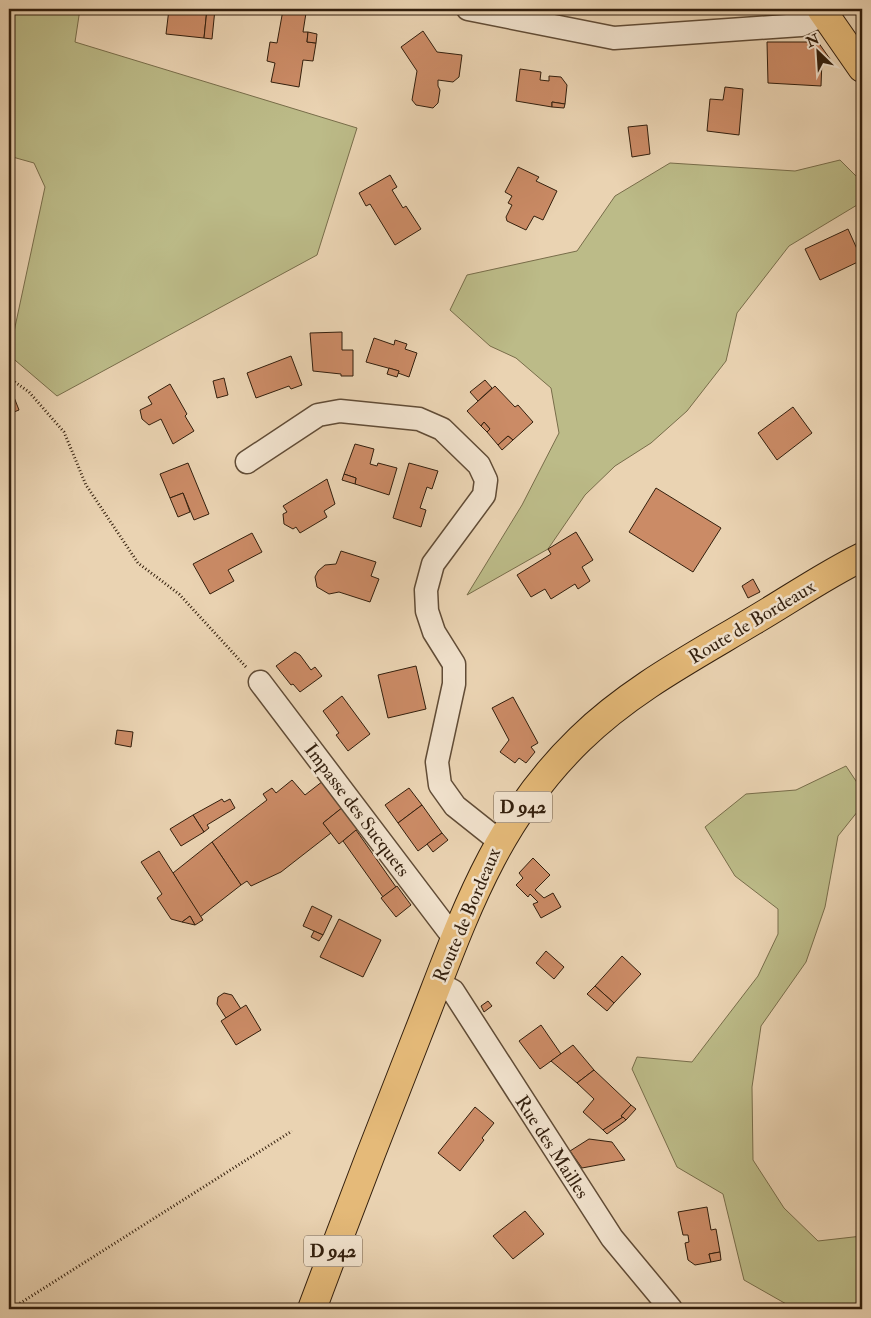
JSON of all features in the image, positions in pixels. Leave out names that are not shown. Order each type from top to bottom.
[{"type":"main road","points":[[823,12],[862,68]]},
{"type":"main road","name":"Route de Bordeaux","points":[[312,1309],[454,938],[476,885],[499,841],[556,765],[579,740],[624,702],[682,664],[861,557]]},
{"type":"street","points":[[468,9],[614,38],[801,25],[823,12]]},
{"type":"street","points":[[247,462],[318,415],[340,411],[419,419],[442,429],[479,465],[486,480],[484,495],[433,564],[426,590],[427,611],[434,632],[454,664],[454,684],[437,762],[440,785],[455,806],[499,841]]},
{"type":"street","name":"Impasse des Sucquets","points":[[260,682],[454,938]]},
{"type":"street","name":"Rue des Mailles","points":[[438,983],[453,991],[612,1238],[671,1309]]},
{"type":"path","points":[[9,378],[29,392],[64,432],[86,485],[138,563],[179,594],[260,682]]},
{"type":"path","points":[[11,1309],[292,1131]]},
{"type":"shaded area","points":[[9,9],[80,9],[75,42],[357,128],[317,255],[57,396],[9,355],[45,187],[34,163],[9,156]]},
{"type":"shaded area","points":[[840,160],[862,182],[862,202],[789,246],[737,313],[726,361],[687,411],[651,443],[615,466],[585,495],[548,549],[467,595],[522,505],[559,433],[551,388],[516,358],[490,346],[450,310],[467,275],[577,251],[615,196],[670,163],[795,171]]},
{"type":"shaded area","points":[[846,766],[862,790],[862,806],[838,836],[825,907],[806,962],[761,1026],[752,1087],[753,1160],[784,1208],[818,1241],[862,1236],[862,1301],[857,1309],[795,1309],[744,1280],[723,1194],[677,1167],[632,1069],[637,1057],[692,1062],[758,976],[778,934],[778,909],[735,876],[705,827],[746,794],[796,790]]},
{"type":"building","points":[[169,9],[207,9],[204,38],[166,34]]},
{"type":"building","points":[[207,9],[215,9],[212,39],[204,38]]},
{"type":"building","points":[[283,10],[306,13],[303,32],[308,32],[307,42],[316,43],[313,61],[303,60],[299,87],[271,82],[275,63],[267,61],[270,42],[277,43]]},
{"type":"building","points":[[423,31],[437,52],[462,55],[459,77],[453,82],[438,80],[440,90],[438,103],[433,108],[416,105],[412,100],[417,71],[401,47]]},
{"type":"building","points":[[308,32],[317,34],[316,43],[307,42]]},
{"type":"building","points":[[767,42],[818,42],[830,59],[822,60],[821,86],[768,83]]},
{"type":"building","points":[[520,69],[541,72],[540,80],[549,81],[549,76],[561,77],[567,85],[565,104],[552,102],[552,107],[516,101]]},
{"type":"building","points":[[725,87],[743,89],[739,135],[707,131],[710,99],[723,100]]},
{"type":"building","points":[[552,102],[565,104],[564,108],[552,107]]},
{"type":"building","points":[[647,125],[650,154],[632,157],[628,127]]},
{"type":"building","points":[[518,167],[539,177],[536,181],[557,191],[543,220],[534,216],[526,230],[507,221],[506,217],[512,205],[508,203],[512,196],[505,192]]},
{"type":"building","points":[[390,175],[397,187],[392,190],[403,208],[406,206],[421,229],[395,245],[370,204],[366,206],[359,193]]},
{"type":"building","points":[[848,229],[862,260],[820,280],[805,249]]},
{"type":"building","points":[[342,332],[342,350],[353,350],[353,376],[313,371],[310,333]]},
{"type":"building","points":[[374,338],[394,345],[395,340],[407,344],[405,349],[417,353],[409,377],[398,373],[399,371],[366,362]]},
{"type":"building","points":[[291,356],[302,385],[291,389],[289,386],[256,398],[247,373]]},
{"type":"building","points":[[389,368],[399,371],[397,377],[387,374]]},
{"type":"building","points":[[224,378],[228,395],[217,398],[213,381]]},
{"type":"building","points":[[485,380],[492,388],[478,401],[470,392]]},
{"type":"building","points":[[170,384],[194,431],[173,444],[161,419],[149,425],[142,419],[140,410],[152,404],[148,397]]},
{"type":"building","points":[[495,386],[515,407],[518,405],[533,422],[513,440],[508,436],[498,445],[487,432],[490,429],[484,422],[481,426],[467,411]]},
{"type":"building","points":[[12,392],[19,410],[9,414],[9,393]]},
{"type":"building","points":[[793,407],[812,433],[777,460],[758,433]]},
{"type":"building","points":[[484,422],[490,429],[487,432],[481,426]]},
{"type":"building","points":[[508,436],[513,440],[502,450],[498,445]]},
{"type":"building","points":[[355,444],[374,449],[370,464],[377,466],[378,463],[397,468],[389,495],[355,484],[356,478],[344,474]]},
{"type":"building","points":[[188,463],[209,514],[194,520],[183,493],[170,498],[160,474]]},
{"type":"building","points":[[409,463],[438,471],[432,489],[427,487],[420,508],[426,510],[421,527],[393,518]]},
{"type":"building","points":[[344,474],[356,478],[355,484],[342,480]]},
{"type":"building","points":[[327,479],[335,504],[324,511],[327,517],[300,533],[296,527],[293,529],[284,524],[283,514],[287,512],[283,506]]},
{"type":"building","points":[[656,488],[721,528],[693,572],[629,532]]},
{"type":"building","points":[[183,493],[190,512],[178,517],[170,498]]},
{"type":"building","points":[[576,532],[593,560],[582,567],[590,581],[578,589],[575,584],[551,599],[545,589],[531,597],[517,575],[551,554],[548,549]]},
{"type":"building","points":[[252,533],[262,552],[228,570],[234,581],[210,594],[193,564]]},
{"type":"building","points":[[341,551],[376,562],[371,576],[379,579],[370,602],[339,592],[329,594],[317,587],[315,577],[318,571],[325,565],[336,564]]},
{"type":"building","points":[[753,579],[760,592],[748,598],[742,586]]},
{"type":"building","points":[[295,652],[300,655],[311,670],[315,667],[322,676],[300,692],[293,684],[291,685],[276,666]]},
{"type":"building","points":[[416,666],[426,709],[388,718],[378,675]]},
{"type":"building","points":[[342,696],[370,734],[348,751],[336,735],[339,733],[323,711]]},
{"type":"building","points":[[513,697],[538,743],[531,747],[535,752],[526,763],[519,758],[515,763],[500,752],[509,740],[492,708]]},
{"type":"building","points":[[117,730],[133,732],[131,747],[115,744]]},
{"type":"building","points":[[292,780],[305,795],[323,781],[343,807],[323,823],[331,833],[281,872],[251,886],[247,881],[241,885],[212,842],[267,800],[263,794],[272,788],[276,793]]},
{"type":"building","points":[[409,788],[422,805],[398,823],[385,805]]},
{"type":"building","points":[[222,799],[224,802],[230,799],[235,808],[207,825],[209,828],[204,832],[193,815]]},
{"type":"building","points":[[422,805],[442,833],[418,851],[398,823]]},
{"type":"building","points":[[343,807],[359,828],[339,844],[323,823]]},
{"type":"building","points":[[193,815],[204,832],[181,846],[170,829]]},
{"type":"building","points":[[356,830],[396,887],[383,897],[343,841]]},
{"type":"building","points":[[442,833],[448,840],[433,852],[427,844]]},
{"type":"building","points":[[212,842],[241,885],[200,917],[173,873]]},
{"type":"building","points":[[159,851],[203,920],[195,925],[190,916],[182,922],[171,919],[157,898],[162,894],[141,862]]},
{"type":"building","points":[[533,858],[550,875],[535,890],[544,898],[553,893],[561,907],[541,918],[533,904],[538,902],[530,894],[528,897],[516,885],[523,878],[519,873]]},
{"type":"building","points":[[397,886],[411,905],[396,917],[381,898]]},
{"type":"building","points":[[312,906],[332,916],[323,935],[303,926]]},
{"type":"building","points":[[190,916],[195,925],[182,922]]},
{"type":"building","points":[[339,919],[381,940],[363,977],[320,957]]},
{"type":"building","points":[[314,931],[323,935],[319,941],[311,937]]},
{"type":"building","points":[[546,951],[564,967],[554,979],[536,963]]},
{"type":"building","points":[[622,956],[641,974],[614,1003],[595,986]]},
{"type":"building","points":[[595,986],[614,1003],[607,1011],[587,994]]},
{"type":"building","points":[[224,993],[232,995],[241,1009],[226,1018],[217,1004],[218,997]]},
{"type":"building","points":[[488,1001],[492,1006],[484,1012],[481,1006]]},
{"type":"building","points":[[246,1005],[261,1030],[236,1045],[221,1021]]},
{"type":"building","points":[[541,1025],[561,1054],[540,1069],[519,1041]]},
{"type":"building","points":[[573,1045],[594,1070],[577,1083],[551,1061]]},
{"type":"building","points":[[594,1070],[631,1105],[621,1116],[623,1117],[603,1130],[583,1112],[594,1099],[577,1083]]},
{"type":"building","points":[[631,1105],[636,1109],[626,1120],[621,1116]]},
{"type":"building","points":[[475,1107],[494,1123],[482,1138],[484,1140],[460,1171],[438,1153]]},
{"type":"building","points":[[623,1117],[626,1120],[607,1134],[603,1130]]},
{"type":"building","points":[[589,1139],[612,1142],[625,1160],[582,1168],[570,1151]]},
{"type":"building","points":[[707,1207],[711,1230],[716,1229],[720,1252],[709,1254],[711,1262],[695,1265],[688,1260],[685,1243],[689,1242],[688,1235],[683,1235],[678,1212]]},
{"type":"building","points":[[525,1211],[544,1234],[513,1259],[493,1236]]},
{"type":"building","points":[[720,1252],[721,1260],[711,1262],[709,1254]]}]
